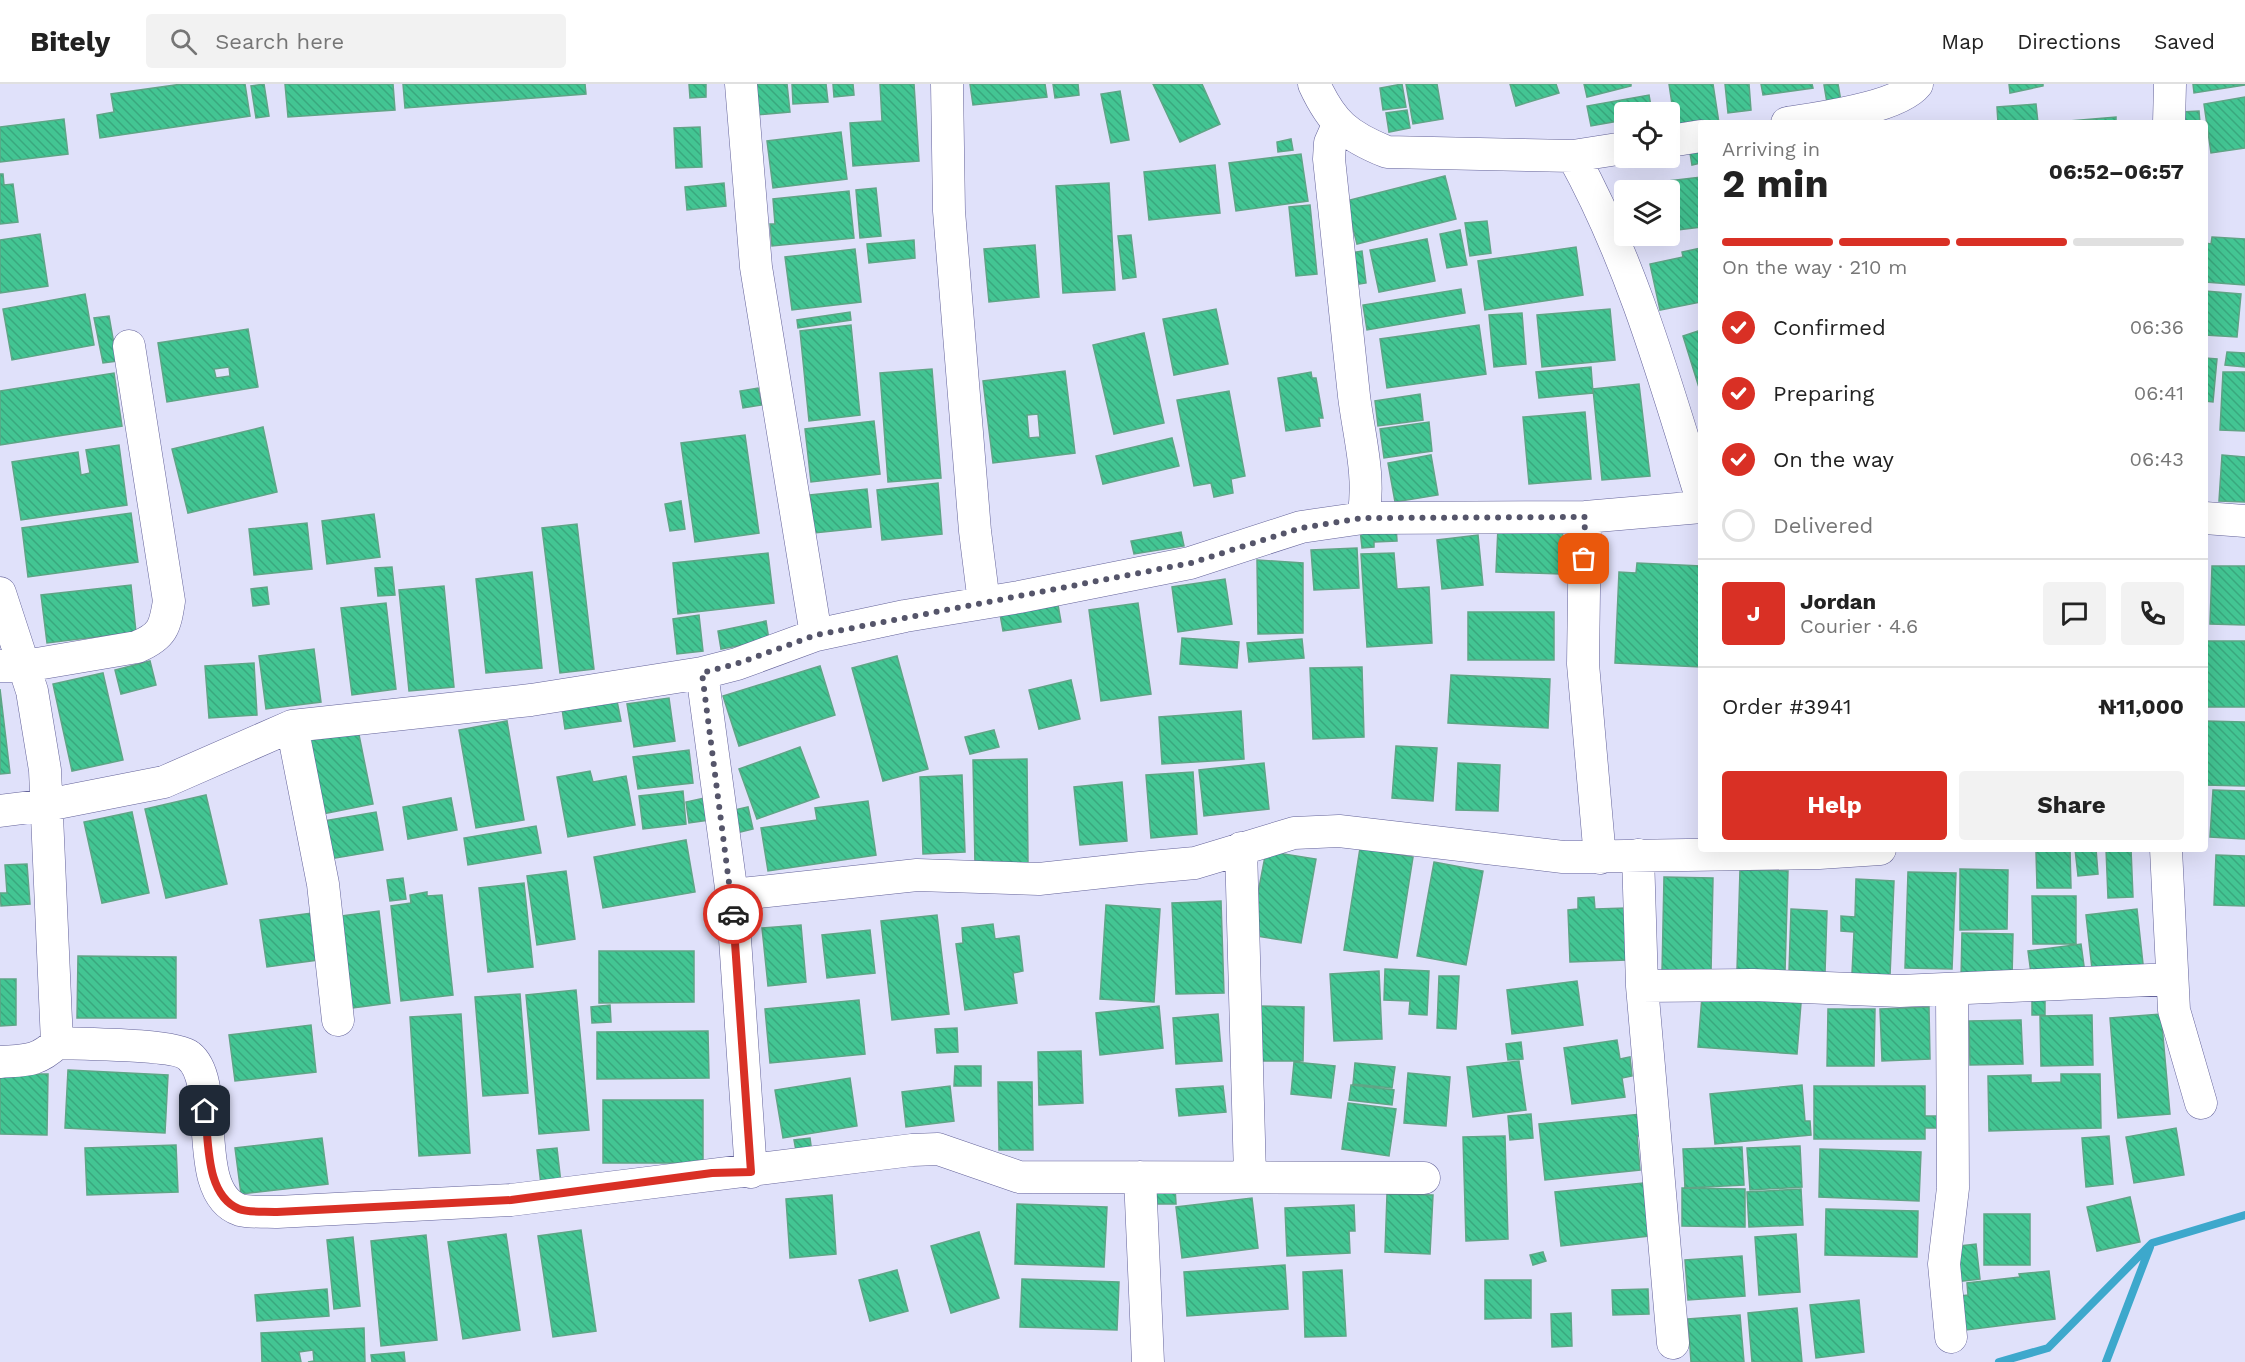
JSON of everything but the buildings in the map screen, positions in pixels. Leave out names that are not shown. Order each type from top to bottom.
[{"type":"street","points":[[741,84],[756,267],[816,635]]},
{"type":"street","points":[[947,84],[949,211],[975,531],[984,603]]},
{"type":"street","points":[[1314,84],[1338,125],[1359,141],[1387,152],[1573,156],[1614,150]]},
{"type":"street","points":[[1802,120],[1895,101],[1912,91],[1917,84]]},
{"type":"street","points":[[2169,120],[2170,84]]},
{"type":"street","points":[[1338,125],[1330,143],[1329,159],[1355,400],[1366,475],[1367,500],[1363,518]]},
{"type":"street","points":[[1680,139],[1698,136]]},
{"type":"street","points":[[1573,156],[1603,212],[1644,316],[1698,487]]},
{"type":"street","points":[[12,666],[137,647],[152,641],[165,626],[169,601],[129,346]]},
{"type":"street","points":[[0,811],[47,805],[164,782],[292,726],[531,700],[702,673],[736,664],[816,635],[1191,563],[1301,528],[1363,518],[1585,517],[1698,507]]},
{"type":"street","points":[[1585,517],[1583,664],[1600,858]]},
{"type":"street","points":[[2208,518],[2245,520]]},
{"type":"street","points":[[0,593],[12,666],[45,770],[57,1043]]},
{"type":"street","points":[[702,673],[732,895],[751,1172]]},
{"type":"street","points":[[292,726],[323,884],[338,1020]]},
{"type":"street","points":[[732,895],[917,875],[1039,879],[1195,862],[1294,833],[1339,831],[1563,857],[1834,852]]},
{"type":"street","points":[[1241,848],[1250,1176]]},
{"type":"street","points":[[2166,852],[2174,1010],[2201,1103]]},
{"type":"street","points":[[1638,855],[1642,986],[1674,1343]]},
{"type":"street","points":[[1642,986],[1753,985],[1952,991],[2172,979]]},
{"type":"street","points":[[1951,1337],[1944,1264],[1953,1188],[1952,991]]},
{"type":"street","points":[[0,1062],[34,1060],[44,1055],[57,1043],[165,1049],[188,1054],[200,1069],[213,1179],[226,1201],[241,1210],[277,1212],[511,1200],[712,1173],[751,1172],[912,1150],[938,1149],[1020,1177],[1424,1178]]},
{"type":"street","points":[[1140,1177],[1149,1362]]},
{"type":"waterway","points":[[1999,1362],[2048,1348],[2152,1243],[2245,1215]]},
{"type":"waterway","points":[[2106,1362],[2150,1247]]},
{"type":"way so far","points":[[733,914],[702,673],[736,664],[816,635],[905,616],[1019,597],[1191,563],[1252,541],[1301,528],[1363,518],[1408,520],[1585,517],[1584,559]]},
{"type":"route","points":[[205,1111],[213,1179],[226,1201],[241,1210],[277,1212],[511,1200],[712,1173],[751,1172],[733,914]]}]
